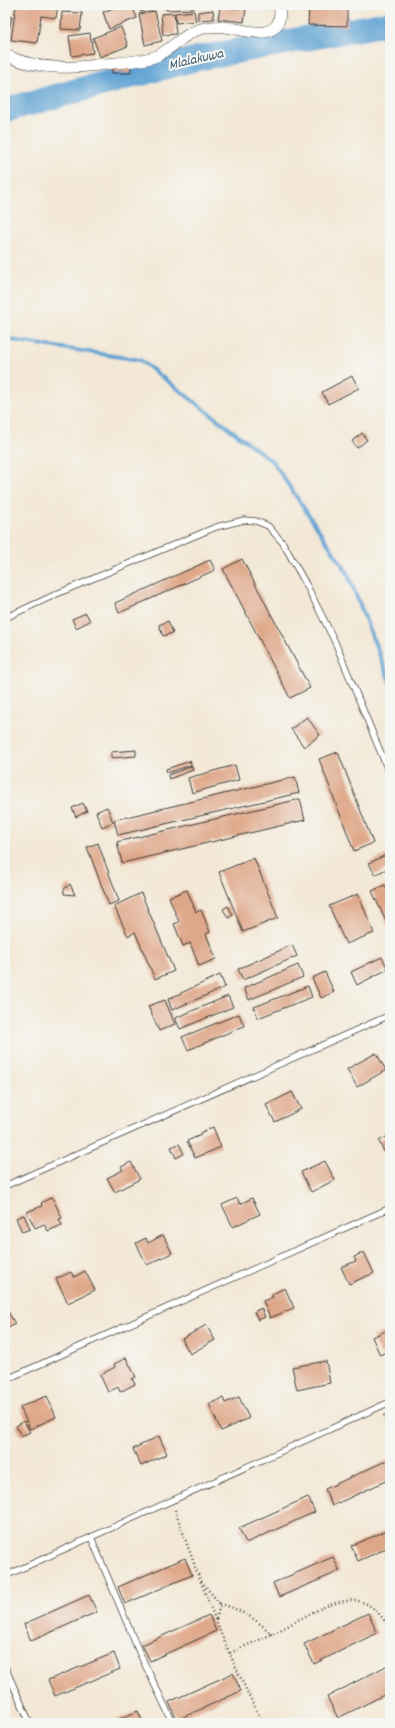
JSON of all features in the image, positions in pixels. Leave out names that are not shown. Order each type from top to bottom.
[{"type":"street","points":[[5,54],[33,65],[58,68],[81,68],[144,59],[165,52],[196,30],[207,27],[222,26],[263,32],[273,29],[278,23],[280,15],[279,5]]},
{"type":"lane","points":[[5,618],[61,592],[216,527],[244,520],[256,521],[268,526],[283,543],[307,586],[335,642],[390,775]]},
{"type":"lane","points":[[5,1186],[390,1015]]},
{"type":"lane","points":[[5,1380],[390,1208]]},
{"type":"lane","points":[[5,1576],[390,1402]]},
{"type":"lane","points":[[91,1537],[139,1652],[173,1723]]},
{"type":"lane","points":[[5,1666],[30,1723]]},
{"type":"path","points":[[379,1406],[390,1427]]},
{"type":"path","points":[[171,1500],[216,1622],[240,1678],[264,1723]]},
{"type":"path","points":[[201,1581],[220,1604],[251,1617],[272,1634]]},
{"type":"path","points":[[230,1653],[272,1634],[326,1606],[346,1601],[358,1601],[368,1605],[378,1612],[390,1628]]},
{"type":"path","points":[[216,1622],[220,1604]]},
{"type":"building","points":[[16,5],[58,5],[56,18],[41,16],[37,43],[11,40]]},
{"type":"building","points":[[121,5],[132,5],[137,18],[109,29],[103,12]]},
{"type":"building","points":[[137,5],[156,5],[141,12]]},
{"type":"building","points":[[166,5],[194,5],[194,9],[166,10]]},
{"type":"building","points":[[309,5],[347,5],[347,26],[308,25]]},
{"type":"building","points":[[220,7],[246,9],[244,22],[218,19]]},
{"type":"building","points":[[213,10],[214,19],[198,20],[198,12]]},
{"type":"building","points":[[155,11],[162,41],[145,45],[139,14]]},
{"type":"building","points":[[194,11],[196,21],[176,23],[175,13]]},
{"type":"building","points":[[62,12],[82,13],[80,30],[61,29]]},
{"type":"building","points":[[174,13],[176,34],[163,35],[161,14]]},
{"type":"building","points":[[5,16],[12,17],[7,36],[5,35]]},
{"type":"building","points":[[121,27],[128,46],[100,57],[93,38]]},
{"type":"building","points":[[90,33],[93,53],[72,56],[69,36]]},
{"type":"building","points":[[112,65],[131,65],[131,73],[112,73]]},
{"type":"building","points":[[352,376],[359,388],[328,404],[322,392]]},
{"type":"building","points":[[362,433],[367,440],[357,448],[352,441]]},
{"type":"building","points":[[242,559],[310,688],[290,698],[223,569]]},
{"type":"building","points":[[210,560],[215,570],[119,613],[115,603]]},
{"type":"building","points":[[86,613],[90,621],[76,628],[72,619]]},
{"type":"building","points":[[168,621],[173,633],[163,636],[159,625]]},
{"type":"building","points":[[307,717],[320,735],[304,747],[291,729]]},
{"type":"building","points":[[136,750],[136,756],[111,758],[111,752]]},
{"type":"building","points":[[338,752],[373,843],[354,851],[319,759]]},
{"type":"building","points":[[190,761],[191,765],[167,773],[166,769]]},
{"type":"building","points":[[235,765],[239,780],[192,793],[188,778]]},
{"type":"building","points":[[192,766],[193,770],[169,779],[168,775]]},
{"type":"building","points":[[295,777],[299,793],[118,835],[114,820]]},
{"type":"building","points":[[300,799],[305,820],[122,863],[117,842]]},
{"type":"building","points":[[83,803],[87,811],[76,817],[72,808]]},
{"type":"building","points":[[107,807],[113,822],[102,827],[96,812]]},
{"type":"building","points":[[98,843],[119,901],[109,905],[87,847]]},
{"type":"building","points":[[388,854],[390,859],[390,867],[375,875],[369,863]]},
{"type":"building","points":[[254,858],[278,918],[243,932],[219,872]]},
{"type":"building","points":[[70,884],[75,895],[64,894],[64,889]]},
{"type":"building","points":[[385,885],[390,896],[390,930],[372,891]]},
{"type":"building","points":[[187,890],[196,912],[201,910],[210,932],[206,934],[216,959],[199,966],[190,943],[183,946],[174,924],[179,922],[169,897]]},
{"type":"building","points":[[141,893],[174,971],[155,979],[135,932],[128,936],[114,906]]},
{"type":"building","points":[[358,894],[374,933],[346,944],[329,906]]},
{"type":"building","points":[[228,906],[233,915],[228,918],[223,909]]},
{"type":"building","points":[[292,945],[297,956],[243,980],[238,969]]},
{"type":"building","points":[[382,957],[388,969],[357,985],[351,972]]},
{"type":"building","points":[[298,965],[303,977],[249,1000],[244,988]]},
{"type":"building","points":[[325,972],[334,992],[321,998],[312,978]]},
{"type":"building","points":[[220,975],[225,987],[172,1010],[168,999]]},
{"type":"building","points":[[308,986],[312,997],[258,1018],[254,1007]]},
{"type":"building","points":[[228,996],[233,1007],[180,1029],[175,1018]]},
{"type":"building","points":[[165,1000],[175,1024],[159,1031],[148,1006]]},
{"type":"building","points":[[239,1014],[244,1026],[188,1050],[182,1037]]},
{"type":"building","points":[[376,1053],[386,1070],[357,1087],[347,1069]]},
{"type":"building","points":[[292,1092],[301,1109],[275,1122],[266,1105]]},
{"type":"building","points":[[213,1127],[221,1147],[195,1158],[187,1141],[201,1135],[200,1133]]},
{"type":"building","points":[[390,1135],[390,1160],[388,1160],[379,1141]]},
{"type":"building","points":[[179,1144],[184,1154],[176,1158],[171,1147]]},
{"type":"building","points":[[325,1161],[335,1180],[311,1192],[301,1172]]},
{"type":"building","points":[[131,1162],[140,1179],[115,1192],[107,1178],[123,1170],[121,1167]]},
{"type":"building","points":[[52,1197],[62,1218],[59,1219],[62,1225],[48,1231],[44,1224],[35,1228],[27,1212],[42,1206],[41,1203]]},
{"type":"building","points":[[237,1198],[240,1204],[252,1198],[260,1214],[233,1227],[222,1205]]},
{"type":"building","points":[[24,1215],[30,1229],[22,1232],[16,1218]]},
{"type":"building","points":[[163,1235],[172,1253],[147,1265],[136,1243],[146,1238],[148,1243]]},
{"type":"building","points":[[364,1252],[374,1273],[349,1284],[341,1267],[356,1261],[354,1257]]},
{"type":"building","points":[[85,1271],[95,1290],[68,1303],[56,1279],[71,1272],[74,1277]]},
{"type":"building","points":[[285,1288],[294,1308],[270,1318],[263,1301],[273,1297],[272,1294]]},
{"type":"building","points":[[5,1306],[15,1324],[5,1330]]},
{"type":"building","points":[[261,1308],[265,1317],[258,1320],[254,1312]]},
{"type":"building","points":[[206,1325],[215,1340],[190,1354],[182,1339]]},
{"type":"building","points":[[390,1329],[390,1350],[380,1355],[372,1337]]},
{"type":"building","points":[[126,1358],[136,1377],[132,1379],[135,1384],[120,1392],[118,1387],[108,1392],[100,1375],[115,1367],[114,1364]]},
{"type":"building","points":[[326,1361],[330,1383],[297,1390],[292,1367]]},
{"type":"building","points":[[47,1396],[56,1417],[30,1429],[20,1407]]},
{"type":"building","points":[[239,1397],[249,1418],[221,1431],[209,1404],[223,1398],[225,1403]]},
{"type":"building","points":[[24,1421],[30,1432],[21,1436],[16,1426]]},
{"type":"building","points":[[159,1436],[167,1454],[141,1466],[133,1449]]},
{"type":"building","points":[[390,1459],[390,1479],[332,1506],[325,1489]]},
{"type":"building","points":[[308,1497],[315,1512],[246,1543],[239,1528]]},
{"type":"building","points":[[390,1529],[390,1547],[358,1561],[351,1546]]},
{"type":"building","points":[[333,1557],[340,1571],[279,1597],[273,1583]]},
{"type":"building","points":[[185,1558],[192,1575],[125,1604],[118,1587]]},
{"type":"building","points":[[89,1595],[97,1612],[31,1641],[24,1624]]},
{"type":"building","points":[[368,1613],[377,1633],[314,1664],[304,1644]]},
{"type":"building","points":[[209,1615],[216,1631],[150,1661],[142,1645]]},
{"type":"building","points":[[114,1653],[120,1669],[55,1696],[48,1680]]},
{"type":"building","points":[[388,1665],[390,1670],[390,1692],[338,1718],[327,1697]]},
{"type":"building","points":[[233,1673],[241,1691],[177,1720],[169,1702]]},
{"type":"building","points":[[138,1711],[143,1723],[110,1723]]},
{"type":"waterway","name":"Mlalakuwa","points":[[5,110],[199,58],[390,23]]},
{"type":"waterway","points":[[5,339],[140,360],[273,462],[347,572],[390,682]]}]
